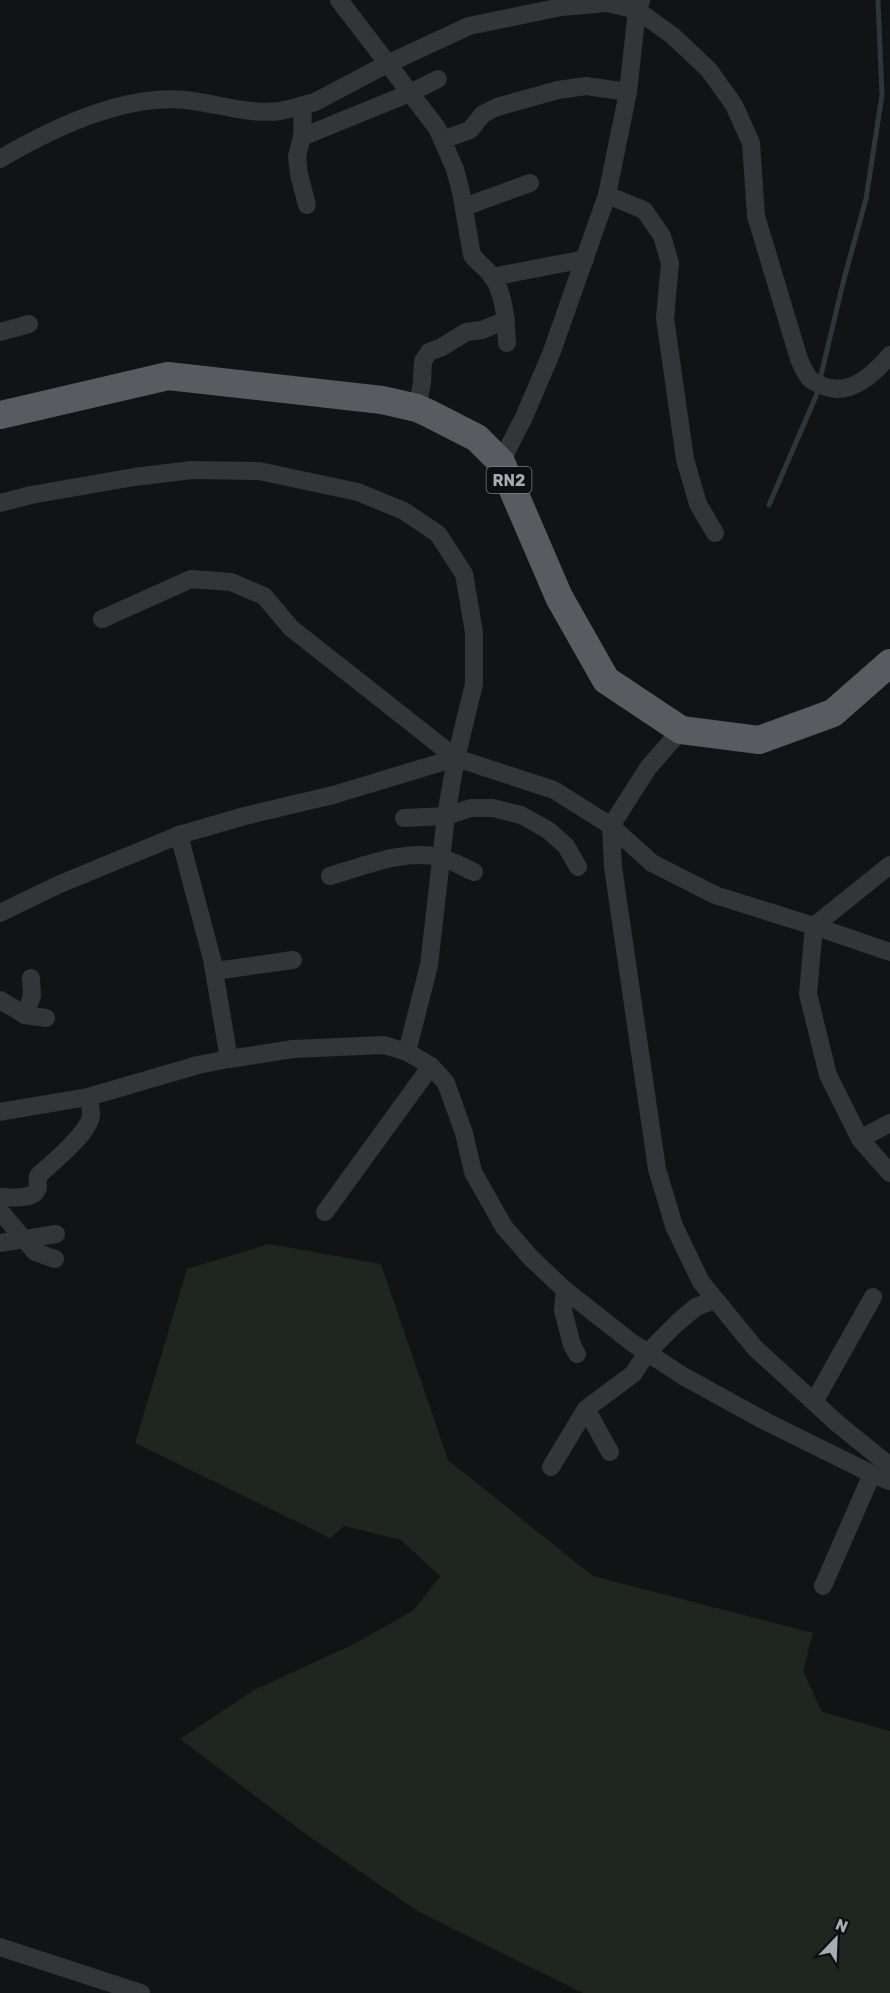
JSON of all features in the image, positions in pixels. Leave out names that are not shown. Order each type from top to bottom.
[{"type":"highway","name":"RN2","points":[[0,415],[168,376],[382,400],[417,408],[477,438],[501,462],[559,597],[606,680],[681,730],[759,740],[833,713],[890,663]]},
{"type":"street","points":[[339,0],[436,128],[442,140],[455,169],[472,255],[478,264],[492,276],[501,295],[506,320],[507,343]]},
{"type":"street","points":[[0,159],[35,139],[94,115],[137,103],[183,100],[235,109],[279,111],[315,102],[387,64],[469,26],[561,7],[607,3],[639,5],[709,70],[735,105],[751,143],[756,216],[799,358],[818,383],[840,390],[863,381],[876,372],[890,355]]},
{"type":"street","points":[[501,462],[524,417],[551,354],[607,195],[628,92],[639,5]]},
{"type":"street","points":[[302,137],[410,93],[438,79]]},
{"type":"street","points":[[442,140],[470,130],[483,114],[497,107],[558,90],[586,86],[628,92]]},
{"type":"street","points":[[303,105],[302,137],[297,156],[307,206]]},
{"type":"street","points":[[464,207],[530,183]]},
{"type":"street","points":[[607,195],[644,210],[662,236],[670,263],[665,318],[685,459],[698,504],[715,532]]},
{"type":"street","points":[[492,276],[585,259]]},
{"type":"street","points":[[417,408],[423,382],[423,361],[429,352],[466,332],[482,330],[506,320]]},
{"type":"street","points":[[0,332],[29,324]]},
{"type":"street","points":[[0,405],[36,405]]},
{"type":"street","points":[[0,503],[31,495],[134,477],[192,470],[259,471],[358,492],[404,511],[438,534],[464,574],[474,632],[474,684],[456,758],[446,816],[429,964],[407,1052]]},
{"type":"street","points":[[102,619],[191,579],[231,582],[264,596],[291,628],[456,758],[554,790],[611,825],[652,863],[715,895],[890,952]]},
{"type":"street","points":[[681,730],[648,768],[611,825],[613,867],[657,1169],[674,1226],[701,1282],[714,1300],[755,1348],[814,1402],[890,1466]]},
{"type":"street","points":[[0,913],[60,884],[179,835],[333,795],[456,758]]},
{"type":"street","points":[[404,818],[446,816],[471,808],[493,808],[521,815],[548,830],[566,846],[578,867]]},
{"type":"street","points":[[179,835],[214,971],[229,1059]]},
{"type":"street","points":[[330,876],[397,857],[428,855],[474,872]]},
{"type":"street","points":[[890,865],[814,926],[808,994],[828,1075],[860,1139],[890,1173]]},
{"type":"street","points":[[214,971],[293,960]]},
{"type":"street","points":[[26,1015],[32,996],[31,978]]},
{"type":"street","points":[[0,1000],[26,1015],[46,1018]]},
{"type":"street","points":[[0,1112],[88,1097],[198,1065],[293,1049],[384,1045],[407,1052],[430,1066],[446,1083],[464,1133],[473,1172],[504,1227],[531,1258],[565,1290],[631,1342],[683,1376],[765,1421],[890,1481]]},
{"type":"street","points":[[325,1212],[430,1066]]},
{"type":"street","points":[[0,1197],[34,1194],[38,1188],[38,1176],[48,1169],[87,1128],[92,1114],[88,1097]]},
{"type":"street","points":[[860,1139],[890,1123]]},
{"type":"street","points":[[0,1211],[35,1252],[55,1259]]},
{"type":"street","points":[[0,1244],[56,1234]]},
{"type":"street","points":[[565,1290],[563,1310],[572,1346],[577,1354]]},
{"type":"street","points":[[814,1402],[873,1297]]},
{"type":"street","points":[[551,1467],[586,1409],[633,1374],[647,1353],[677,1323],[696,1307],[714,1300]]},
{"type":"street","points":[[586,1409],[610,1452]]},
{"type":"street","points":[[823,1586],[872,1474]]},
{"type":"street","points":[[0,1947],[141,1993]]},
{"type":"shaded area","points":[[269,1244],[381,1264],[448,1460],[593,1576],[813,1633],[803,1671],[822,1712],[890,1731],[890,1993],[583,1993],[419,1912],[307,1835],[180,1739],[254,1690],[354,1644],[414,1610],[440,1576],[401,1540],[344,1526],[330,1538],[135,1443],[187,1269]]},
{"type":"waterway","points":[[769,505],[816,396],[866,199],[882,95],[878,0]]}]
